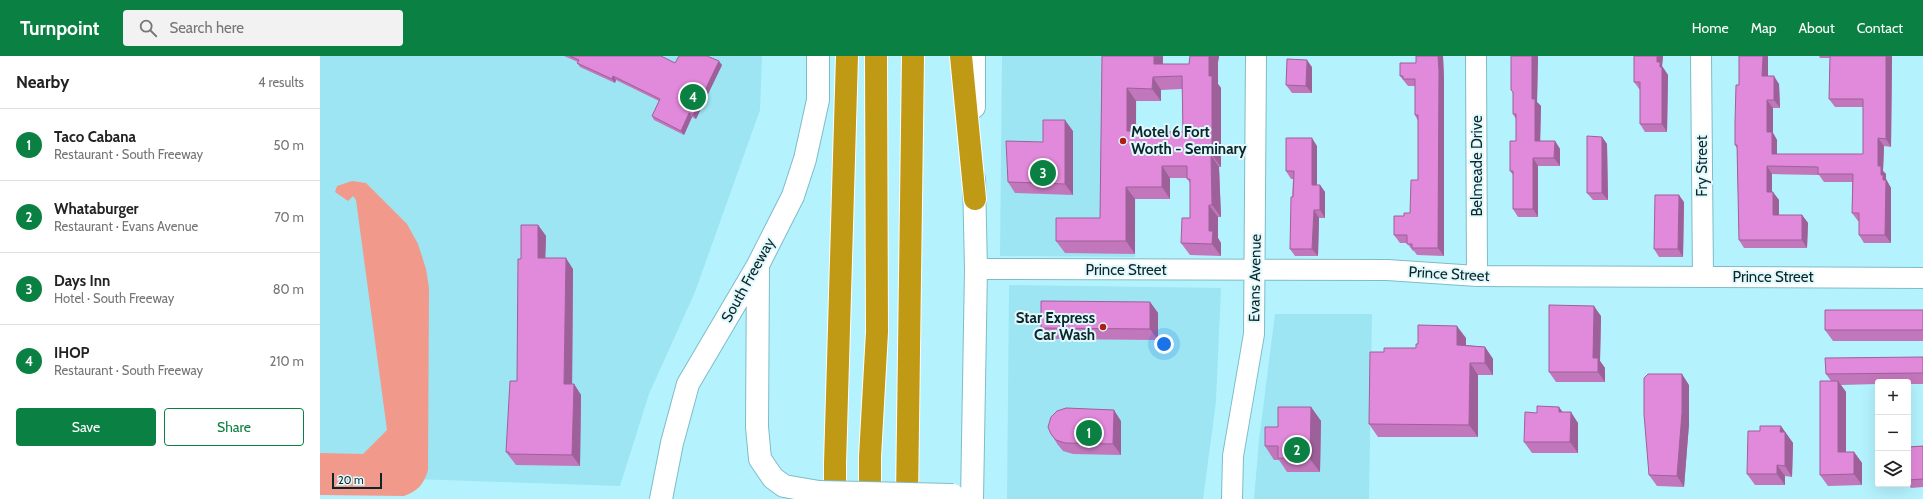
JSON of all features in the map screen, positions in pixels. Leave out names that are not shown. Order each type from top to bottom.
[{"type":"highway","points":[[827,495],[836,417],[847,56]]},
{"type":"highway","points":[[870,499],[870,457],[877,332],[876,56]]},
{"type":"highway","points":[[907,499],[913,56]]},
{"type":"highway","points":[[961,56],[974,199]]},
{"type":"main road","name":"South Freeway","points":[[661,499],[672,443],[688,384],[758,265],[793,196],[805,159],[818,100],[818,56]]},
{"type":"main road","points":[[758,265],[757,427],[760,459],[773,478],[784,486],[827,495],[966,496],[976,269],[974,199],[974,56]]},
{"type":"street","name":"Evans Avenue","points":[[1232,499],[1233,456],[1254,334],[1256,271],[1256,56]]},
{"type":"street","name":"Belmeade Drive","points":[[1476,56],[1477,276]]},
{"type":"street","name":"Fry Street","points":[[1701,56],[1703,277]]},
{"type":"street","name":"Prince Street","points":[[976,269],[1256,271],[1387,270],[1477,276],[1923,278]]},
{"type":"shaded area","points":[[320,56],[762,56],[760,110],[695,292],[649,394],[620,486],[320,476]]},
{"type":"shaded area","points":[[1002,56],[1137,56],[1135,257],[1000,256]]},
{"type":"shaded area","points":[[352,181],[366,183],[407,224],[418,244],[426,269],[429,288],[428,470],[425,479],[420,486],[413,492],[404,496],[320,495],[320,453],[363,454],[387,430],[356,200],[353,196],[348,201],[335,192],[337,186]]},
{"type":"shaded area","points":[[1009,285],[1221,288],[1216,402],[1203,499],[1007,499]]},
{"type":"shaded area","points":[[1275,314],[1372,314],[1369,499],[1254,499],[1259,440]]},
{"type":"building","points":[[570,56],[661,56],[675,63],[679,56],[707,56],[719,61],[693,115],[689,113],[681,131],[652,116],[660,99],[613,76],[612,79],[577,63],[579,60]]},
{"type":"building","points":[[1102,56],[1154,56],[1154,64],[1189,64],[1190,56],[1209,56],[1209,76],[1212,76],[1212,205],[1209,205],[1209,231],[1213,231],[1212,244],[1181,243],[1182,218],[1190,218],[1190,179],[1187,179],[1187,166],[1162,166],[1162,187],[1126,187],[1126,241],[1056,241],[1056,218],[1100,218]],"holes":[[[1182,76],[1183,132],[1127,131],[1127,88],[1152,89],[1153,77]]]},
{"type":"building","points":[[1416,56],[1438,56],[1438,248],[1412,248],[1412,244],[1407,244],[1407,235],[1394,235],[1394,216],[1404,216],[1404,213],[1410,213],[1411,180],[1418,180],[1418,115],[1415,115],[1415,79],[1403,79],[1403,76],[1400,76],[1400,63],[1416,63]]},
{"type":"building","points":[[1511,56],[1532,56],[1532,99],[1535,99],[1535,141],[1555,141],[1554,158],[1533,158],[1533,209],[1513,209],[1513,171],[1510,171],[1510,141],[1516,141],[1516,114],[1513,114]]},
{"type":"building","points":[[1634,56],[1657,56],[1657,62],[1660,62],[1660,67],[1662,67],[1662,124],[1640,124],[1640,82],[1634,82]]},
{"type":"building","points":[[1739,56],[1763,56],[1762,76],[1774,76],[1774,100],[1767,100],[1767,132],[1772,132],[1772,154],[1863,154],[1863,99],[1829,99],[1830,56],[1886,56],[1886,139],[1878,138],[1878,166],[1881,166],[1881,175],[1883,175],[1883,180],[1886,180],[1885,235],[1859,235],[1859,213],[1852,213],[1853,174],[1818,174],[1818,167],[1767,166],[1767,192],[1773,192],[1773,215],[1802,215],[1802,240],[1739,240],[1737,145],[1735,145],[1735,122],[1736,85],[1739,85]]},
{"type":"building","points":[[1287,59],[1307,60],[1306,86],[1286,85]]},
{"type":"building","points":[[1043,120],[1065,120],[1065,184],[1008,182],[1006,141],[1043,142]]},
{"type":"building","points":[[1587,136],[1602,137],[1602,193],[1587,193]]},
{"type":"building","points":[[1286,138],[1312,138],[1312,185],[1320,185],[1320,210],[1314,210],[1312,249],[1290,249],[1291,197],[1293,197],[1294,171],[1286,171]]},
{"type":"building","points":[[1655,195],[1679,195],[1678,249],[1654,249]]},
{"type":"building","points":[[521,225],[538,225],[538,258],[566,258],[564,384],[574,384],[572,455],[509,454],[509,452],[506,452],[510,381],[517,381],[518,259],[521,259]]},
{"type":"building","points":[[1041,301],[1150,302],[1150,329],[1041,328]]},
{"type":"building","points":[[1549,305],[1594,306],[1593,358],[1598,358],[1598,372],[1549,372]]},
{"type":"building","points":[[1825,310],[1923,310],[1923,330],[1825,330]]},
{"type":"building","points":[[1418,325],[1457,326],[1457,345],[1485,347],[1485,363],[1470,363],[1469,425],[1369,424],[1370,352],[1384,352],[1384,348],[1416,348],[1416,344],[1418,344]]},
{"type":"building","points":[[1923,357],[1923,373],[1826,374],[1825,358]]},
{"type":"building","points":[[1648,374],[1682,374],[1682,413],[1677,476],[1649,475],[1644,414],[1644,378]]},
{"type":"building","points":[[1820,381],[1838,381],[1838,452],[1854,452],[1854,474],[1820,475]]},
{"type":"building","points":[[1537,406],[1559,407],[1559,412],[1571,412],[1570,442],[1524,442],[1525,412],[1537,413]]},
{"type":"building","points":[[1278,407],[1311,407],[1310,459],[1278,458],[1278,446],[1265,446],[1265,427],[1278,427]]},
{"type":"building","points":[[1066,408],[1114,410],[1113,444],[1065,443],[1056,440],[1048,427],[1051,417],[1057,411]]},
{"type":"building","points":[[1760,426],[1781,426],[1780,432],[1785,432],[1785,466],[1777,465],[1777,474],[1747,474],[1748,431],[1760,431]]},
{"type":"building","points":[[1923,446],[1923,479],[1911,480],[1911,447]]},
{"type":"place","name":"IHOP","points":[[693,97]]},
{"type":"place","name":"Motel 6 Fort Worth - Seminary","points":[[1123,141]]},
{"type":"place","name":"Days Inn","points":[[1043,173]]},
{"type":"place","name":"Star Express Car Wash","points":[[1103,327]]},
{"type":"place","name":"Taco Cabana","points":[[1089,433]]},
{"type":"place","name":"Whataburger","points":[[1297,450]]}]
